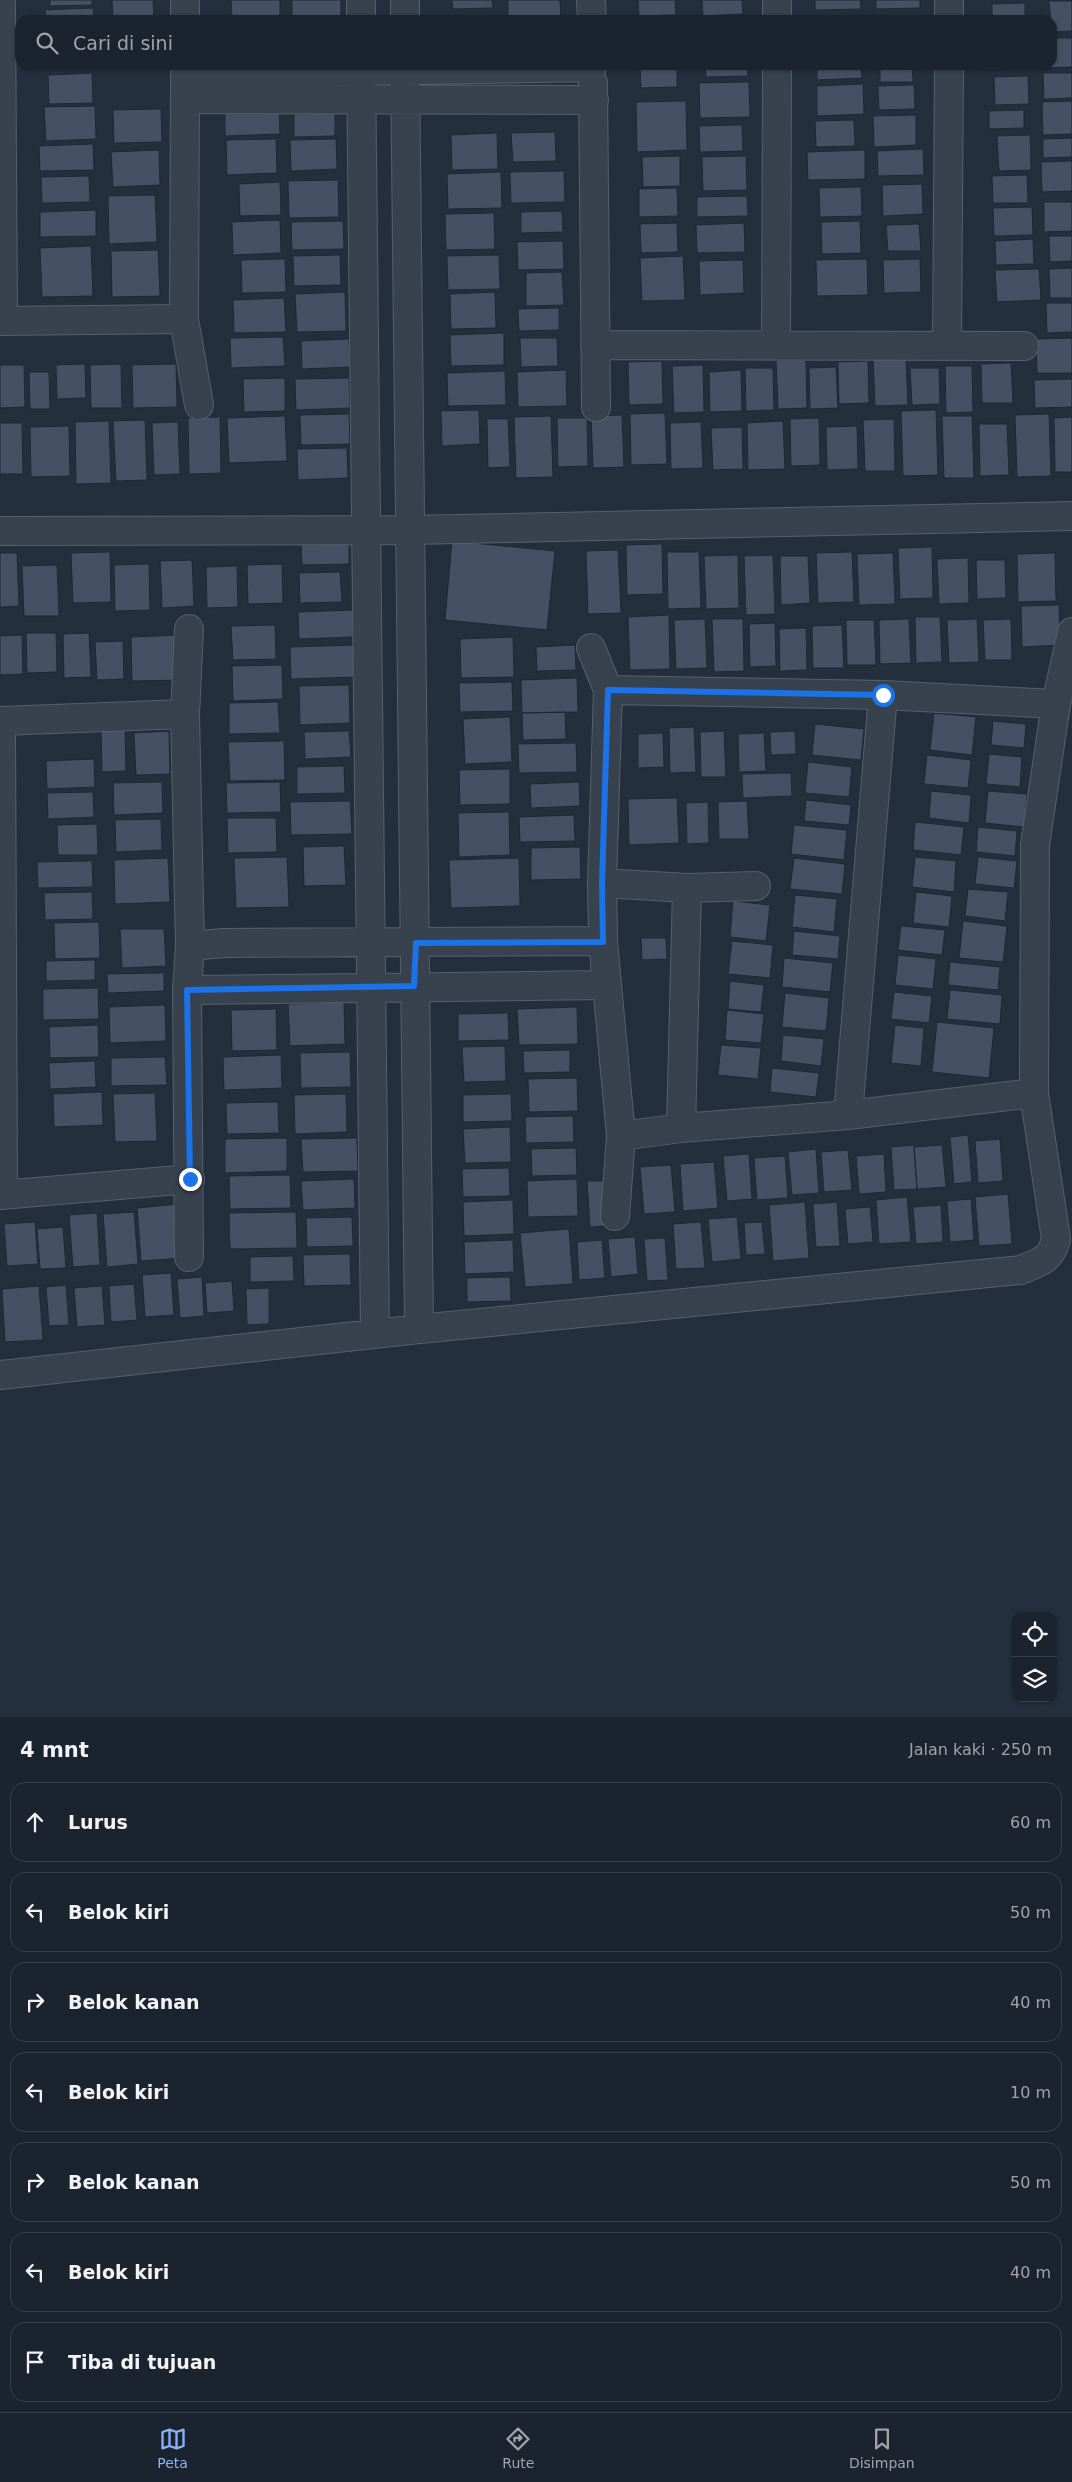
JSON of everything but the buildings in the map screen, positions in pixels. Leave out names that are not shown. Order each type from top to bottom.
[{"type":"street","points":[[0,0],[2,321],[184,319]]},
{"type":"street","points":[[185,0],[185,15]]},
{"type":"street","points":[[361,0],[361,15]]},
{"type":"street","points":[[405,0],[405,15]]},
{"type":"street","points":[[591,0],[592,15]]},
{"type":"street","points":[[777,0],[777,15]]},
{"type":"street","points":[[949,0],[949,15]]},
{"type":"street","points":[[185,79],[329,70]]},
{"type":"street","points":[[361,70],[363,100],[366,530],[372,944],[370,987],[375,1333]]},
{"type":"street","points":[[405,70],[407,100],[410,530],[416,943],[414,986],[419,1328]]},
{"type":"street","points":[[592,70],[596,406]]},
{"type":"street","points":[[776,70],[776,346]]},
{"type":"street","points":[[947,346],[949,70]]},
{"type":"street","points":[[185,79],[363,100],[594,100]]},
{"type":"street","points":[[185,79],[184,319],[199,405]]},
{"type":"street","points":[[595,345],[1024,346]]},
{"type":"street","points":[[0,531],[410,530],[1072,516]]},
{"type":"street","points":[[189,629],[185,714],[190,946],[187,990],[190,1179],[189,1257]]},
{"type":"street","points":[[0,1375],[419,1328],[1022,1270],[1044,1260],[1053,1251],[1056,1239],[1034,1094],[1035,844],[1056,704],[1072,632]]},
{"type":"street","points":[[591,648],[608,690],[602,883],[605,985],[621,1136],[616,1216]]},
{"type":"street","points":[[608,690],[883,695],[1056,704]]},
{"type":"street","points":[[848,1115],[883,695]]},
{"type":"street","points":[[185,714],[0,721],[2,1195],[190,1179]]},
{"type":"street","points":[[602,883],[688,888],[756,886]]},
{"type":"street","points":[[681,1128],[688,888]]},
{"type":"street","points":[[190,946],[224,943],[603,942]]},
{"type":"street","points":[[187,990],[605,985]]},
{"type":"street","points":[[621,1136],[681,1128],[848,1115],[1034,1094]]},
{"type":"route","points":[[190,1179],[187,990],[414,986],[416,943],[603,942],[602,883],[608,690],[883,695]]}]
